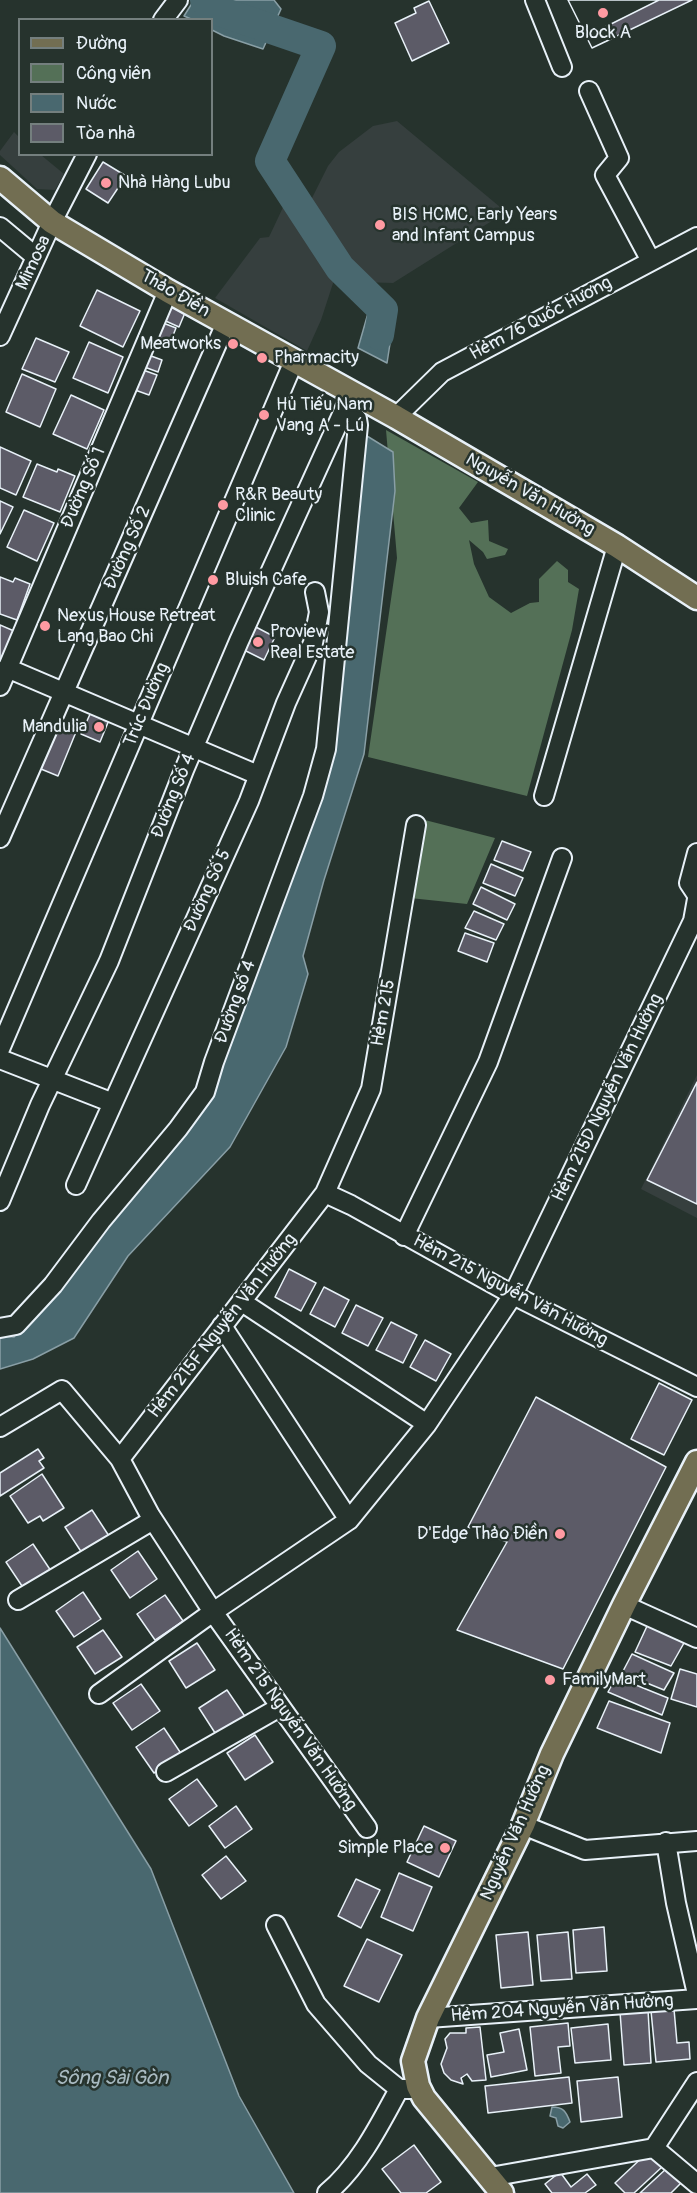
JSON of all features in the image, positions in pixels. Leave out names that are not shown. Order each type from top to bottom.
[{"type":"main road","name":"Thảo Điền","points":[[0,178],[52,222],[168,291],[294,361],[352,399]]},
{"type":"main road","name":"Nguyễn Văn Hưởng","points":[[352,399],[396,417],[616,546],[697,598]]},
{"type":"main road","name":"Nguyễn Văn Hưởng","points":[[496,2185],[424,2098],[409,2088],[413,2061],[428,2018],[523,1825],[552,1754],[697,1462]]},
{"type":"street","points":[[164,18],[178,0]]},
{"type":"street","points":[[535,0],[562,67]]},
{"type":"street","points":[[589,91],[619,158],[605,175],[651,261]]},
{"type":"street","name":"Mimosa","points":[[0,336],[52,222],[86,156]]},
{"type":"street","points":[[0,227],[36,257]]},
{"type":"street","name":"Hẻm 76 Quốc Hương","points":[[396,417],[442,372],[697,237]]},
{"type":"street","name":"Đường Số 1","points":[[0,686],[168,291]]},
{"type":"street","name":"Đường Số 2","points":[[0,838],[226,323]]},
{"type":"street","name":"Trúc Đường","points":[[0,1049],[294,361]]},
{"type":"street","name":"Đường số 4","points":[[0,1328],[16,1325],[53,1285],[101,1221],[178,1129],[205,1092],[264,924],[313,796],[326,749],[358,425],[352,399]]},
{"type":"street","name":"Đường Số 4","points":[[0,1201],[52,1080],[109,962],[193,748],[239,641],[352,399]]},
{"type":"street","points":[[544,796],[616,546]]},
{"type":"street","name":"Đường Số 5","points":[[76,1185],[258,776],[286,703],[313,643],[319,612],[315,592]]},
{"type":"street","points":[[8,668],[258,776]]},
{"type":"street","name":"Hẻm 215","points":[[325,1193],[371,1089],[416,825]]},
{"type":"street","points":[[697,853],[689,883],[697,895]]},
{"type":"street","points":[[404,1236],[488,1062],[562,858]]},
{"type":"street","name":"Hẻm 215D Nguyễn Văn Hưởng","points":[[99,1694],[213,1612],[349,1520],[427,1424],[513,1295],[693,921],[697,899]]},
{"type":"street","points":[[0,1059],[113,1103]]},
{"type":"street","name":"Hẻm 215 Nguyễn Văn Hưởng","points":[[325,1193],[513,1295],[697,1387]]},
{"type":"street","name":"Hẻm 215F Nguyễn Văn Hưởng","points":[[120,1459],[325,1193]]},
{"type":"street","points":[[242,1302],[427,1424]]},
{"type":"street","points":[[222,1326],[349,1520]]},
{"type":"street","name":"Hẻm 215 Nguyễn Văn Hưởng","points":[[0,1427],[62,1390],[120,1459],[153,1520],[213,1612],[366,1828]]},
{"type":"street","points":[[18,1600],[153,1520]]},
{"type":"street","points":[[624,1605],[697,1638]]},
{"type":"street","points":[[166,1772],[280,1707]]},
{"type":"street","points":[[523,1825],[585,1850],[697,1841]]},
{"type":"street","points":[[666,1842],[676,1903],[697,1997]]},
{"type":"street","points":[[276,1925],[316,2004],[368,2064],[409,2088],[370,2142],[327,2193]]},
{"type":"street","name":"Hẻm 204 Nguyễn Văn Hưởng","points":[[428,2018],[697,1997]]},
{"type":"street","points":[[496,2185],[654,2148],[697,2082]]},
{"type":"street","points":[[654,2148],[697,2184]]},
{"type":"shaded area","name":"BIS HCMC, Early Years and Infant Campus","points":[[397,121],[506,212],[393,283],[360,282],[338,268],[321,320],[307,351],[215,298],[260,238],[269,237],[286,201],[311,200],[328,166],[339,152],[373,126]]},
{"type":"shaded area","points":[[14,132],[18,136],[18,156],[42,156],[64,174],[55,190],[37,189],[0,155],[0,151]]},
{"type":"shaded area","points":[[697,1075],[697,1218],[641,1189]]},
{"type":"green space","points":[[386,430],[478,482],[459,508],[471,523],[488,520],[489,541],[508,549],[505,555],[487,559],[483,552],[469,540],[474,564],[489,597],[511,613],[530,603],[539,602],[539,579],[557,561],[568,570],[568,582],[579,589],[572,630],[527,796],[368,757],[397,558]]},
{"type":"green space","points":[[421,819],[495,838],[467,904],[410,898]]},
{"type":"water","points":[[194,0],[274,0],[281,9],[263,49],[213,30],[213,18],[184,16]]},
{"type":"water","points":[[375,289],[396,305],[387,363],[358,348]]},
{"type":"water","points":[[367,436],[393,452],[395,491],[364,754],[324,880],[303,956],[308,974],[286,1047],[230,1147],[128,1256],[74,1338],[33,1359],[0,1369],[0,1336],[14,1337],[215,1093],[237,1019],[320,798],[363,439]]},
{"type":"water","name":"Sông Sài Gòn","points":[[0,1628],[151,1869],[239,2096],[294,2193],[0,2193]]},
{"type":"water","points":[[552,2107],[564,2110],[567,2115],[570,2122],[563,2128],[558,2126],[556,2118],[550,2116]]},
{"type":"building","name":"Block A","points":[[568,0],[659,0],[605,27],[611,39],[592,48]]},
{"type":"building","name":"Block A","points":[[568,0],[692,0],[592,48]]},
{"type":"building","points":[[429,1],[449,43],[412,61],[395,23],[416,13],[414,8]]},
{"type":"building","name":"Nhà Hàng Lubu","points":[[103,162],[126,176],[108,203],[86,189]]},
{"type":"building","points":[[97,290],[140,311],[123,347],[80,326]]},
{"type":"building","points":[[167,299],[187,308],[179,327],[159,318]]},
{"type":"building","points":[[158,321],[176,328],[168,348],[150,340]]},
{"type":"building","points":[[36,338],[69,352],[55,382],[22,369]]},
{"type":"building","points":[[89,342],[123,357],[108,393],[73,378]]},
{"type":"building","points":[[143,353],[162,360],[158,372],[139,365]]},
{"type":"building","points":[[143,370],[157,375],[149,395],[135,390]]},
{"type":"building","points":[[22,374],[56,389],[40,427],[6,412]]},
{"type":"building","points":[[71,395],[104,410],[87,449],[53,434]]},
{"type":"building","points":[[0,447],[31,461],[16,495],[0,488]]},
{"type":"building","points":[[37,464],[75,476],[60,512],[23,497]]},
{"type":"building","points":[[0,501],[13,507],[0,534]]},
{"type":"building","points":[[24,510],[54,523],[37,561],[7,547]]},
{"type":"building","points":[[0,577],[13,582],[15,578],[30,584],[17,620],[0,614]]},
{"type":"building","points":[[0,625],[14,631],[0,662]]},
{"type":"building","name":"Proview Real Estate","points":[[252,625],[275,637],[264,660],[240,648]]},
{"type":"building","points":[[91,712],[109,720],[100,742],[81,734]]},
{"type":"building","points":[[60,725],[76,732],[58,776],[41,769]]},
{"type":"building","points":[[502,841],[531,852],[523,871],[494,860]]},
{"type":"building","points":[[491,864],[523,878],[515,896],[483,883]]},
{"type":"building","points":[[481,887],[515,904],[507,920],[473,904]]},
{"type":"building","points":[[474,911],[504,924],[496,940],[465,928]]},
{"type":"building","points":[[465,933],[494,943],[487,962],[458,951]]},
{"type":"building","points":[[697,1082],[697,1204],[647,1180]]},
{"type":"building","points":[[289,1269],[316,1283],[301,1311],[275,1297]]},
{"type":"building","points":[[324,1287],[349,1300],[335,1327],[310,1314]]},
{"type":"building","points":[[356,1305],[383,1318],[368,1346],[342,1333]]},
{"type":"building","points":[[391,1322],[417,1335],[403,1363],[376,1350]]},
{"type":"building","points":[[425,1340],[451,1354],[436,1381],[410,1367]]},
{"type":"building","points":[[659,1383],[692,1400],[664,1455],[631,1439]]},
{"type":"building","name":"D'Edge Thảo Điền","points":[[536,1397],[666,1467],[563,1669],[457,1630],[507,1542],[468,1527]]},
{"type":"building","points":[[38,1449],[44,1458],[39,1461],[44,1468],[0,1496],[0,1473]]},
{"type":"building","points":[[42,1474],[64,1508],[43,1521],[40,1516],[28,1523],[10,1496]]},
{"type":"building","points":[[92,1510],[109,1536],[82,1553],[65,1527]]},
{"type":"building","points":[[33,1544],[51,1571],[24,1589],[6,1562]]},
{"type":"building","points":[[138,1551],[157,1579],[130,1598],[111,1570]]},
{"type":"building","points":[[83,1592],[101,1619],[74,1637],[56,1611]]},
{"type":"building","points":[[165,1595],[183,1621],[155,1640],[137,1614]]},
{"type":"building","points":[[648,1624],[684,1643],[671,1666],[635,1652]]},
{"type":"building","points":[[103,1630],[122,1657],[95,1674],[77,1647]]},
{"type":"building","points":[[197,1643],[215,1670],[186,1688],[169,1661]]},
{"type":"building","points":[[632,1654],[674,1673],[664,1690],[622,1673]]},
{"type":"building","points":[[680,1669],[697,1674],[697,1707],[671,1699]]},
{"type":"building","points":[[616,1677],[668,1698],[662,1715],[608,1692]]},
{"type":"building","points":[[141,1684],[160,1711],[132,1730],[113,1703]]},
{"type":"building","points":[[227,1690],[246,1718],[217,1736],[199,1708]]},
{"type":"building","points":[[609,1701],[670,1723],[661,1753],[597,1728]]},
{"type":"building","points":[[164,1728],[182,1755],[154,1773],[136,1747]]},
{"type":"building","points":[[255,1735],[273,1762],[245,1780],[227,1753]]},
{"type":"building","points":[[197,1779],[217,1806],[189,1826],[169,1799]]},
{"type":"building","points":[[236,1806],[252,1829],[225,1848],[209,1826]]},
{"type":"building","points":[[424,1826],[456,1841],[439,1877],[407,1862]]},
{"type":"building","points":[[226,1856],[246,1881],[221,1899],[202,1875]]},
{"type":"building","points":[[399,1873],[432,1887],[413,1931],[381,1917]]},
{"type":"building","points":[[356,1879],[380,1890],[361,1928],[338,1916]]},
{"type":"building","points":[[604,1927],[607,1971],[576,1973],[573,1930]]},
{"type":"building","points":[[528,1932],[533,1985],[501,1988],[496,1935]]},
{"type":"building","points":[[568,1932],[572,1979],[541,1981],[537,1935]]},
{"type":"building","points":[[367,1939],[402,1955],[379,2002],[344,1986]]},
{"type":"building","points":[[674,2009],[677,2043],[689,2042],[690,2059],[656,2062],[651,2011]]},
{"type":"building","points":[[648,2010],[651,2063],[624,2065],[620,2012]]},
{"type":"building","points":[[568,2023],[570,2046],[558,2047],[561,2073],[535,2076],[530,2027]]},
{"type":"building","points":[[608,2024],[611,2060],[575,2063],[571,2028]]},
{"type":"building","points":[[480,2027],[486,2080],[472,2081],[467,2074],[461,2078],[463,2084],[451,2080],[444,2073],[441,2064],[447,2048],[445,2039],[450,2033],[466,2033],[466,2028]]},
{"type":"building","points":[[519,2029],[527,2070],[491,2077],[487,2055],[504,2052],[500,2033]]},
{"type":"building","points":[[569,2077],[572,2103],[488,2113],[485,2086]]},
{"type":"building","points":[[618,2077],[622,2117],[581,2122],[577,2081]]},
{"type":"building","points":[[414,2145],[441,2182],[426,2193],[401,2193],[382,2169]]},
{"type":"building","points":[[648,2152],[662,2167],[634,2193],[625,2193],[615,2183]]},
{"type":"building","points":[[667,2168],[681,2183],[671,2193],[640,2193]]},
{"type":"building","points":[[560,2172],[571,2187],[587,2174],[596,2185],[585,2193],[552,2193],[545,2184]]},
{"type":"waterway","points":[[205,0],[216,10],[321,46],[270,161],[340,268],[383,310],[379,335]]},
{"type":"place","name":"Block A","points":[[603,13]]},
{"type":"place","name":"Nhà Hàng Lubu","points":[[106,183]]},
{"type":"place","name":"BIS HCMC, Early Years and Infant Campus","points":[[380,225]]},
{"type":"place","name":"Meatworks","points":[[233,344]]},
{"type":"place","name":"Pharmacity","points":[[262,358]]},
{"type":"place","name":"Hủ Tiếu Nam Vang A - Lú","points":[[264,415]]},
{"type":"place","name":"R&R Beauty Clinic","points":[[223,505]]},
{"type":"place","name":"Bluish Cafe","points":[[213,580]]},
{"type":"place","name":"Nexus House Retreat Lang Bao Chi","points":[[45,626]]},
{"type":"place","name":"Proview Real Estate","points":[[258,642]]},
{"type":"place","name":"Mandulia","points":[[99,727]]},
{"type":"place","name":"D'Edge Thảo Điền","points":[[560,1534]]},
{"type":"place","name":"FamilyMart","points":[[550,1680]]},
{"type":"place","name":"Simple Place","points":[[445,1848]]}]
